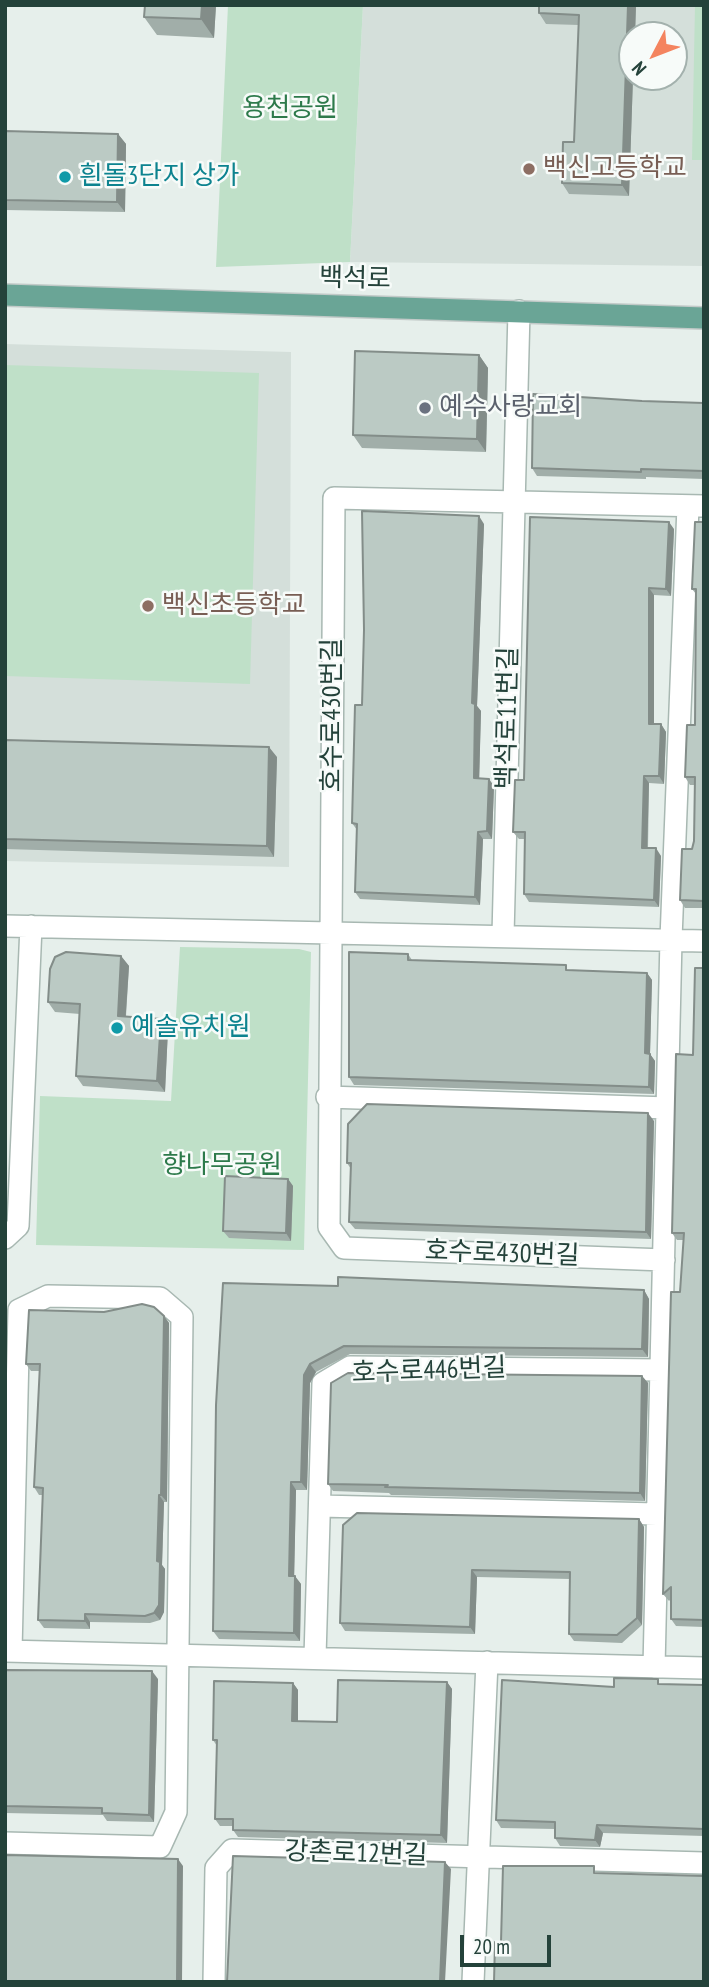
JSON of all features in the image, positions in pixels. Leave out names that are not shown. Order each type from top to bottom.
[{"type":"main road","name":"백석로","points":[[5,295],[704,318]]},
{"type":"street","name":"백석로11번길","points":[[503,934],[519,311]]},
{"type":"street","name":"호수로430번길","points":[[513,501],[334,498],[328,1227],[344,1248],[664,1261]]},
{"type":"street","points":[[513,501],[696,506],[671,939],[654,1667]]},
{"type":"street","points":[[5,926],[503,934],[704,941]]},
{"type":"street","points":[[11,1232],[31,926]]},
{"type":"street","points":[[327,1097],[668,1108]]},
{"type":"street","points":[[5,1843],[160,1847],[176,1812],[179,1657],[182,1317],[160,1298],[48,1296],[19,1310],[8,1651],[179,1657],[316,1657],[704,1668]]},
{"type":"street","name":"호수로446번길","points":[[316,1657],[323,1383],[350,1367],[661,1370]]},
{"type":"street","points":[[320,1506],[657,1514]]},
{"type":"street","points":[[473,1982],[487,1662]]},
{"type":"street","name":"강촌로12번길","points":[[214,1982],[216,1868],[232,1850],[480,1859],[704,1863]]},
{"type":"shaded area","name":"백신고등학교","points":[[363,5],[704,5],[704,266],[350,262]]},
{"type":"shaded area","name":"백신초등학교","points":[[5,344],[291,352],[289,867],[5,861]]},
{"type":"green space","name":"용천공원","points":[[228,5],[363,5],[350,262],[216,267]]},
{"type":"green space","points":[[695,5],[704,5],[704,160],[692,160]]},
{"type":"green space","points":[[5,365],[259,373],[250,684],[5,676]]},
{"type":"green space","name":"향나무공원","points":[[180,947],[299,949],[311,952],[304,1250],[36,1245],[40,1096],[171,1101]]},
{"type":"building","points":[[145,5],[202,5],[201,19],[144,17]]},
{"type":"building","points":[[539,5],[628,5],[627,21],[618,21],[618,91],[625,91],[622,185],[562,183],[563,142],[574,142],[579,15],[539,13]]},
{"type":"building","name":"흰돌3단지 상가","points":[[5,131],[118,134],[117,202],[5,200]]},
{"type":"building","name":"예수사랑교회","points":[[355,351],[479,355],[477,439],[353,435]]},
{"type":"building","points":[[533,394],[704,403],[704,471],[532,468]]},
{"type":"building","points":[[362,511],[479,516],[472,703],[475,704],[474,778],[489,779],[487,831],[478,832],[475,897],[355,892],[357,824],[352,823],[355,705],[362,705]]},
{"type":"building","points":[[530,517],[669,522],[666,589],[649,588],[649,724],[661,724],[659,776],[644,776],[642,848],[656,848],[654,900],[524,894],[525,832],[513,832],[515,780],[524,780]]},
{"type":"building","points":[[695,522],[704,522],[704,901],[680,900],[682,849],[692,849],[694,841],[695,777],[685,777],[687,725],[695,725],[696,589],[692,589]]},
{"type":"building","points":[[5,740],[269,747],[267,846],[5,839]]},
{"type":"building","name":"예솔유치원","points":[[66,952],[121,956],[118,1016],[161,1019],[157,1081],[76,1076],[80,1004],[48,1002],[50,969],[55,957]]},
{"type":"building","points":[[349,952],[408,954],[408,960],[566,965],[566,970],[647,973],[645,1053],[650,1054],[649,1087],[349,1077]]},
{"type":"building","points":[[695,968],[704,968],[704,1620],[671,1619],[671,1587],[663,1594],[671,1292],[680,1292],[684,1233],[672,1233],[676,1054],[693,1055]]},
{"type":"building","points":[[367,1104],[648,1113],[646,1232],[349,1222],[351,1163],[347,1163],[348,1124]]},
{"type":"building","points":[[225,1176],[288,1179],[286,1233],[223,1231]]},
{"type":"building","points":[[338,1277],[644,1290],[642,1349],[344,1346],[310,1364],[304,1375],[301,1482],[291,1482],[289,1576],[295,1576],[294,1633],[213,1631],[216,1405],[223,1283],[338,1286]]},
{"type":"building","points":[[142,1304],[154,1307],[164,1316],[161,1495],[157,1561],[160,1562],[159,1605],[154,1613],[145,1616],[85,1614],[85,1621],[38,1620],[43,1488],[34,1487],[40,1364],[26,1364],[29,1310],[104,1312]]},
{"type":"building","points":[[348,1373],[642,1376],[640,1493],[328,1484],[331,1383]]},
{"type":"building","points":[[357,1513],[639,1519],[637,1618],[617,1635],[569,1634],[570,1572],[472,1570],[470,1627],[340,1623],[343,1525]]},
{"type":"building","points":[[5,1670],[152,1671],[149,1815],[102,1813],[102,1808],[5,1806]]},
{"type":"building","points":[[614,1678],[658,1679],[658,1684],[704,1685],[704,1829],[597,1825],[595,1840],[555,1838],[555,1822],[496,1820],[502,1680],[614,1687]]},
{"type":"building","points":[[338,1680],[447,1682],[441,1835],[233,1830],[233,1819],[215,1819],[217,1740],[213,1740],[214,1681],[293,1683],[292,1721],[337,1722]]},
{"type":"building","points":[[5,1855],[178,1859],[177,1982],[5,1982]]},
{"type":"building","points":[[233,1856],[445,1862],[440,1982],[227,1982]]},
{"type":"building","points":[[503,1866],[594,1866],[594,1873],[704,1876],[704,1982],[494,1982],[495,1942],[501,1942]]},
{"type":"place","name":"백신고등학교","points":[[529,169]]},
{"type":"place","name":"흰돌3단지 상가","points":[[65,177]]},
{"type":"place","name":"예수사랑교회","points":[[425,408]]},
{"type":"place","name":"백신초등학교","points":[[148,606]]},
{"type":"place","name":"예솔유치원","points":[[117,1028]]}]
